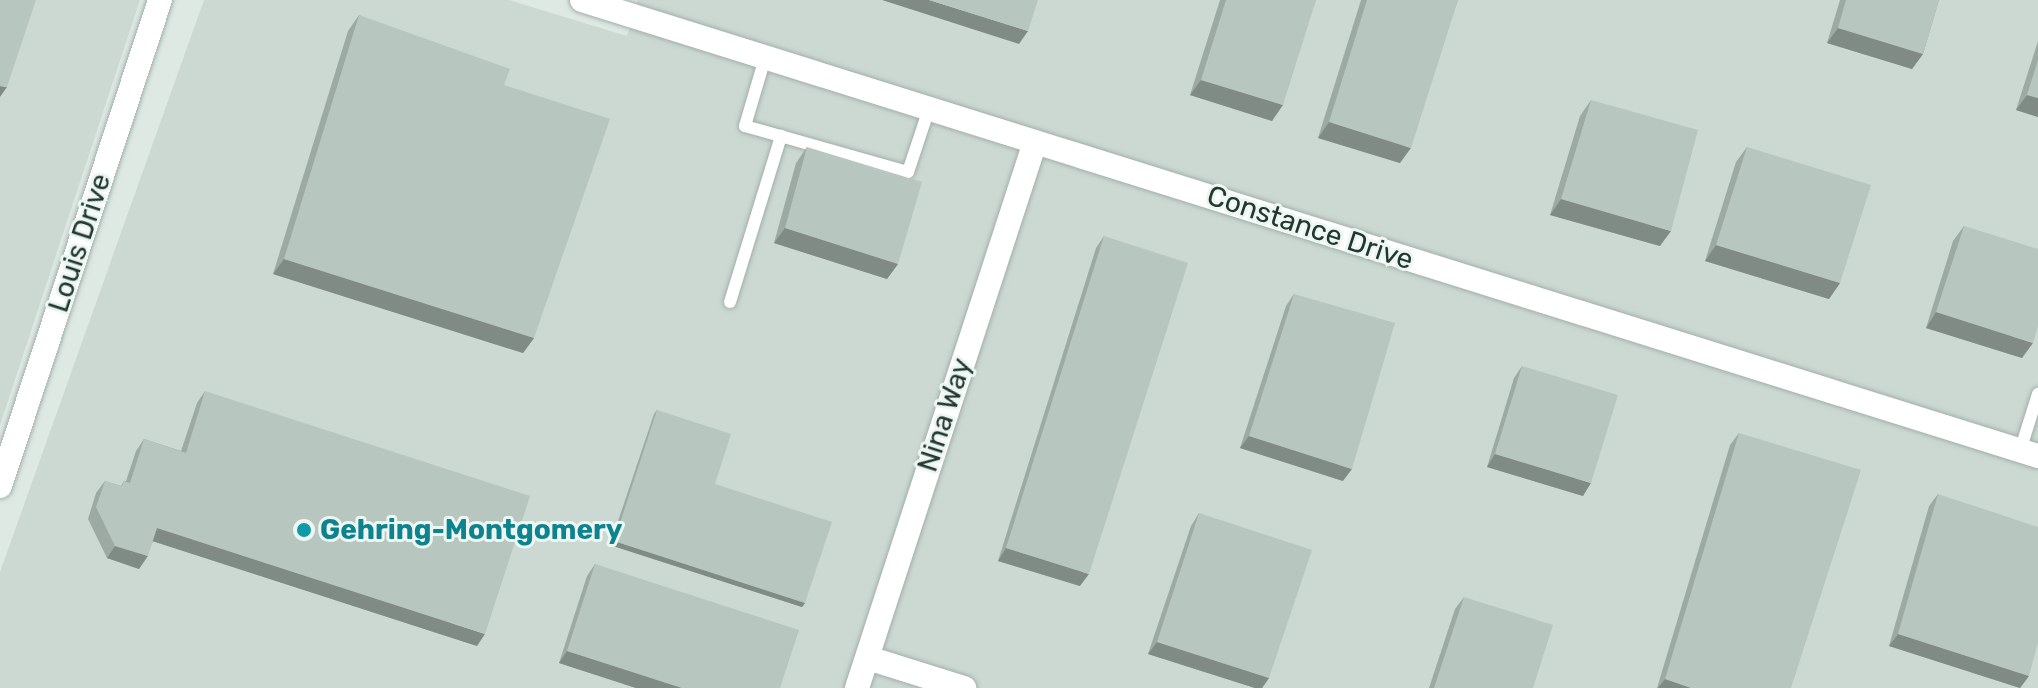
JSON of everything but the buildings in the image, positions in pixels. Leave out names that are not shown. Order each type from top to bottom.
[{"type":"street","name":"Louis Drive","points":[[0,486],[160,0]]},
{"type":"street","name":"Constance Drive","points":[[582,0],[2029,453]]},
{"type":"street","name":"Nina Way","points":[[857,688],[1035,142]]},
{"type":"street","points":[[868,658],[964,688]]},
{"type":"lane","points":[[765,58],[745,126],[908,172],[929,109]]},
{"type":"lane","points":[[730,302],[781,136]]},
{"type":"lane","points":[[2029,453],[2038,394]]},
{"type":"shaded area","points":[[0,0],[140,0],[0,425]]},
{"type":"shaded area","points":[[204,0],[509,0],[627,36],[638,0],[2038,0],[2038,688],[0,688],[0,572]]},
{"type":"place","name":"Gehring-Montgomery","points":[[304,530]]}]
